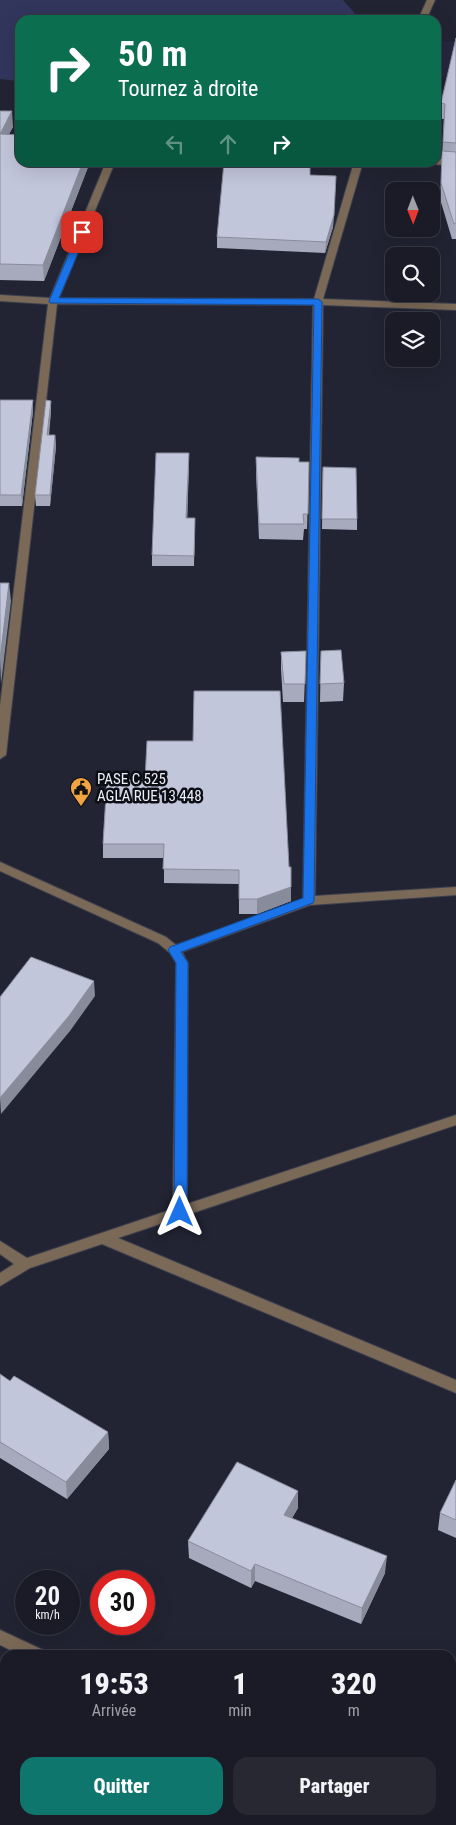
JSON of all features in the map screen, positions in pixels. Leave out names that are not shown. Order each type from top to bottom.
[{"type":"street","points":[[424,15],[431,0]]},
{"type":"street","points":[[441,162],[456,163]]},
{"type":"street","points":[[0,755],[53,301],[109,167]]},
{"type":"street","points":[[309,901],[318,302],[358,167]]},
{"type":"street","points":[[0,298],[53,301],[318,302],[456,307]]},
{"type":"street","points":[[0,866],[162,940],[174,950],[182,963],[180,1212]]},
{"type":"street","points":[[174,950],[309,901],[456,891]]},
{"type":"street","points":[[0,1280],[26,1264],[456,1120]]},
{"type":"street","points":[[103,1238],[456,1387]]},
{"type":"street","points":[[0,1247],[26,1264]]},
{"type":"street","points":[[0,1637],[27,1650]]},
{"type":"shaded area","points":[[0,0],[343,0],[356,15],[15,15],[15,81],[0,79]]},
{"type":"shaded area","points":[[441,40],[456,42],[456,77],[441,76]]},
{"type":"building","points":[[456,38],[456,143],[443,142],[445,104],[441,103]]},
{"type":"building","points":[[0,111],[12,111],[0,134]]},
{"type":"building","points":[[0,134],[15,135],[15,167],[81,167],[43,265],[0,264]]},
{"type":"building","points":[[442,151],[456,152],[456,223],[454,224],[441,183]]},
{"type":"building","points":[[224,167],[310,167],[310,175],[336,176],[334,215],[326,242],[217,237]]},
{"type":"building","points":[[0,400],[33,400],[21,495],[0,495]]},
{"type":"building","points":[[46,400],[51,401],[47,435],[55,435],[50,495],[35,495]]},
{"type":"building","points":[[156,453],[189,453],[186,518],[195,518],[194,556],[152,555]]},
{"type":"building","points":[[256,457],[299,458],[299,462],[309,462],[308,514],[303,514],[304,524],[259,524]]},
{"type":"building","points":[[323,467],[356,468],[357,519],[322,519]]},
{"type":"building","points":[[0,583],[9,583],[0,660]]},
{"type":"building","points":[[341,650],[344,683],[320,684],[321,651]]},
{"type":"building","points":[[306,651],[305,684],[284,684],[281,652]]},
{"type":"building","points":[[194,691],[280,691],[291,887],[257,899],[239,899],[239,870],[163,869],[164,844],[103,844],[107,779],[145,780],[147,741],[193,741]]},
{"type":"building","points":[[31,957],[94,981],[69,1016],[0,1098],[0,997]]},
{"type":"building","points":[[0,1374],[10,1381],[14,1376],[108,1432],[66,1482],[0,1442]]},
{"type":"building","points":[[237,1462],[298,1491],[284,1515],[387,1556],[362,1608],[255,1564],[251,1571],[188,1541]]},
{"type":"building","points":[[456,1480],[456,1520],[440,1513]]},
{"type":"place","name":"PASE C 525 AGLA RUE 13 448","points":[[81,807]]},
{"type":"route","points":[[82,232],[53,301],[318,302],[309,901],[174,950],[182,963],[180,1212]]}]
